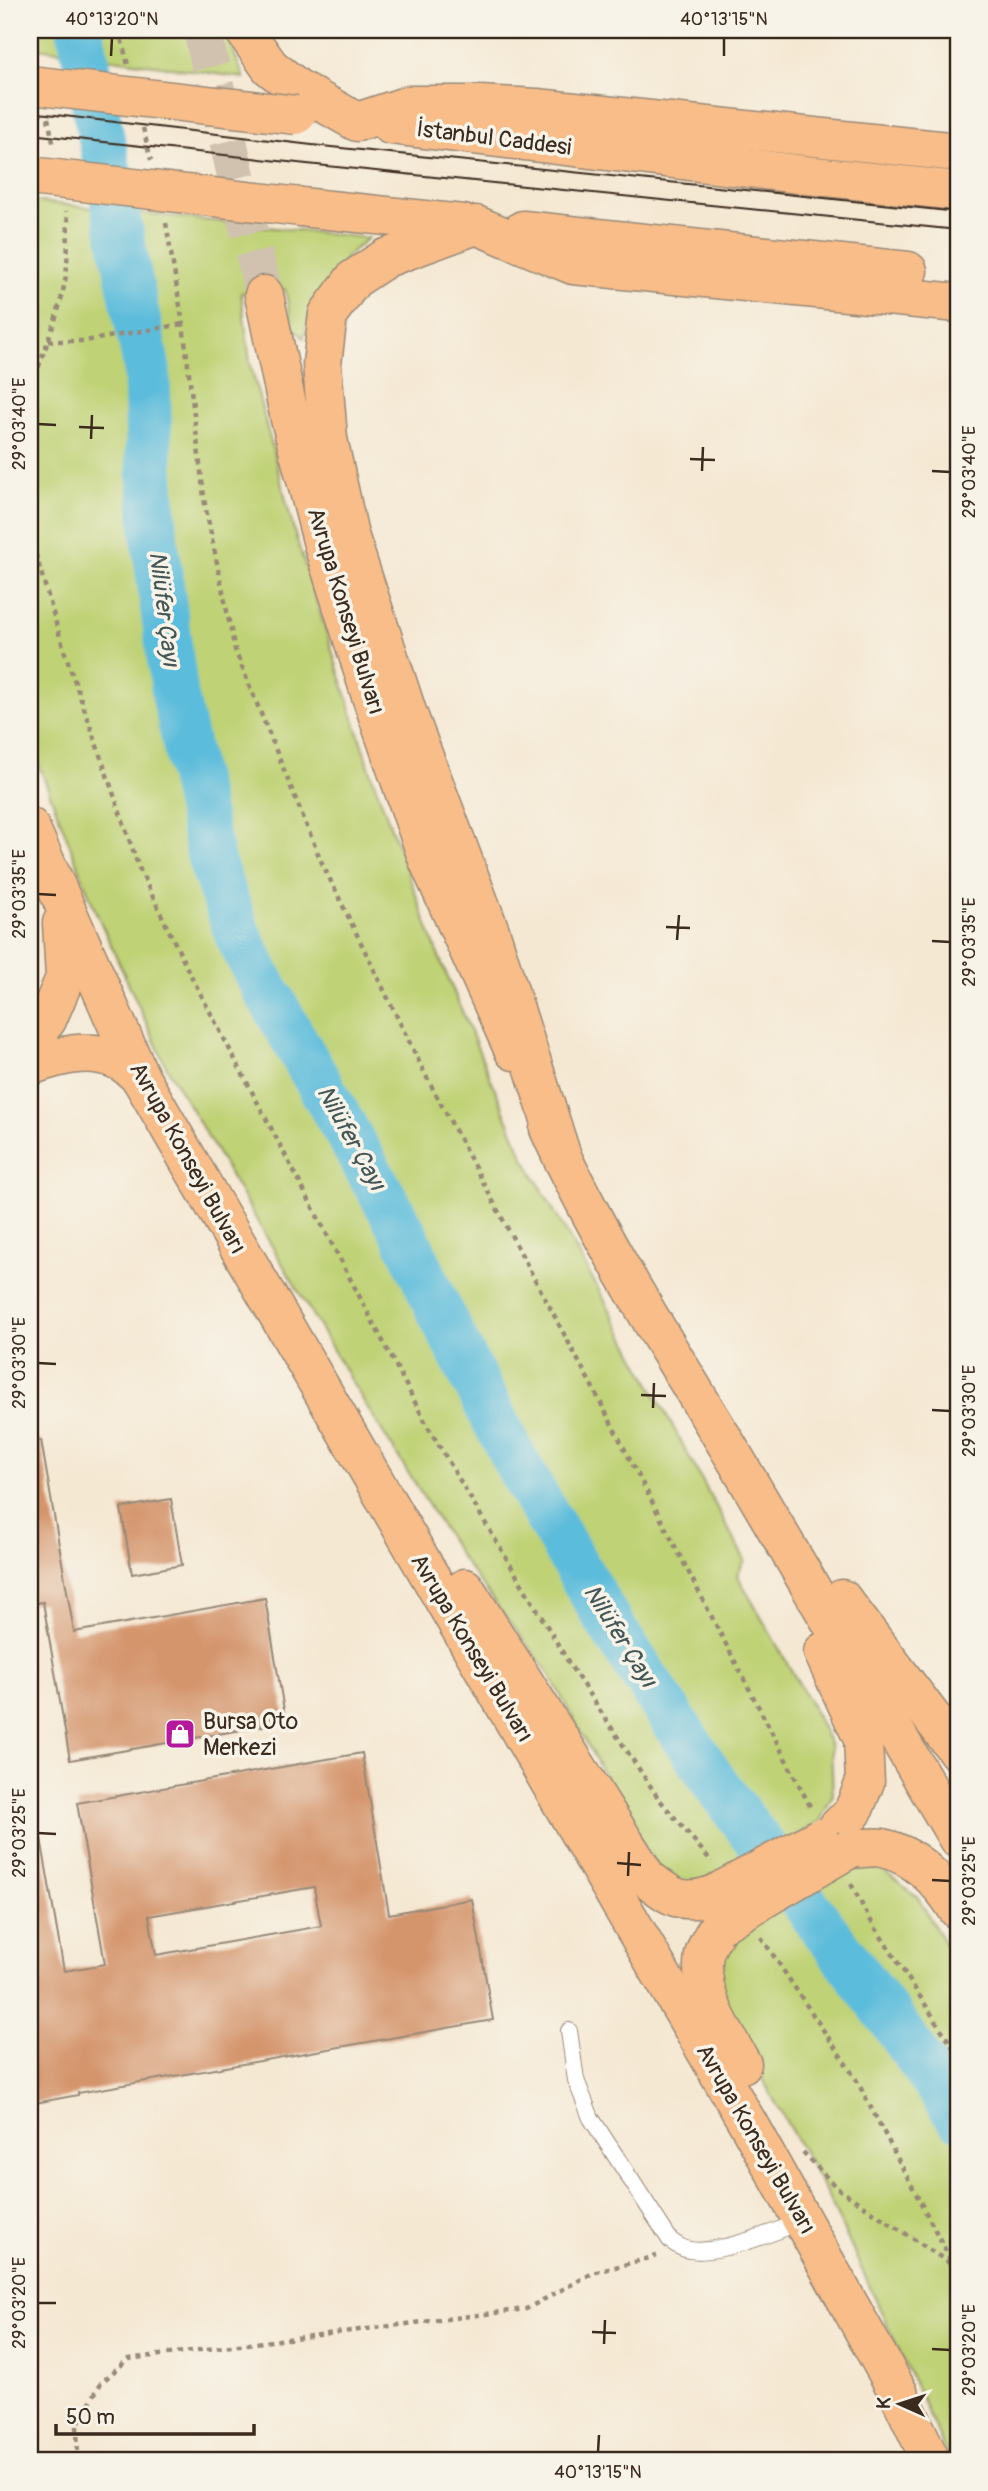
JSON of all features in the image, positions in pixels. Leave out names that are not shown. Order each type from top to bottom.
[{"type":"main road","points":[[244,30],[270,68],[297,88],[357,122],[409,105],[480,105],[537,108],[958,152]]},
{"type":"main road","name":"İstanbul Caddesi","points":[[36,83],[958,191]]},
{"type":"main road","points":[[43,168],[301,207],[958,277]]},
{"type":"main road","points":[[563,1160],[489,931],[402,699],[349,536],[328,439],[322,364],[328,314],[354,279],[386,258],[476,225],[573,265],[958,303]]},
{"type":"main road","name":"Avrupa Konseyi Bulvarı","points":[[264,295],[293,432],[324,548],[371,696],[428,860],[563,1160],[655,1328],[737,1461],[958,1839]]},
{"type":"main road","name":"Avrupa Konseyi Bulvarı","points":[[30,827],[140,1077],[803,2221],[898,2392],[931,2461]]},
{"type":"main road","points":[[30,1039],[47,1020],[65,978],[61,900]]},
{"type":"main road","points":[[30,1066],[86,1052],[118,1060],[140,1077]]},
{"type":"main road","points":[[295,1346],[388,1465],[647,1878],[669,1896],[694,1901],[717,1897],[838,1844],[881,1847],[913,1860],[942,1884],[958,1910]]},
{"type":"main road","points":[[737,1461],[863,1739],[865,1782],[838,1844]]},
{"type":"main road","points":[[737,1461],[958,1752]]},
{"type":"main road","points":[[717,1897],[704,1953],[703,1985],[723,2031],[776,2123],[818,2207],[898,2392]]},
{"type":"lane","points":[[569,2031],[576,2080],[591,2118],[670,2240],[683,2249],[703,2251],[760,2238],[803,2221]]},
{"type":"path","points":[[119,30],[128,68]]},
{"type":"path","points":[[30,43],[43,168]]},
{"type":"path","points":[[141,120],[153,171]]},
{"type":"path","points":[[30,396],[65,285],[68,220],[65,208]]},
{"type":"path","points":[[166,223],[183,324],[205,505],[235,650],[321,861],[425,1073],[838,1844],[869,1918],[958,2055]]},
{"type":"path","points":[[48,341],[85,341],[183,324]]},
{"type":"path","points":[[30,535],[64,650],[139,868],[193,980],[428,1427],[575,1673],[659,1799],[717,1897]]},
{"type":"path","points":[[758,1932],[856,2079],[956,2265],[958,2274]]},
{"type":"path","points":[[776,2123],[837,2188],[956,2265]]},
{"type":"path","points":[[78,2461],[77,2425],[101,2383],[128,2359],[526,2309],[593,2273],[683,2249]]},
{"type":"green space","points":[[30,30],[225,30],[244,78],[30,47]]},
{"type":"green space","points":[[30,201],[368,238],[346,257],[328,285],[309,316],[304,338],[293,328],[285,289],[241,293],[250,363],[294,531],[372,776],[437,952],[524,1158],[745,1560],[737,1575],[811,1705],[831,1746],[833,1795],[820,1821],[723,1882],[670,1885],[631,1825],[548,1672],[462,1559],[356,1389],[166,1066],[95,910],[35,755],[30,735]]},
{"type":"green space","points":[[848,1868],[882,1869],[918,1898],[958,1967],[958,2461],[950,2461],[827,2194],[747,2052],[718,1990],[721,1949],[738,1932]]},
{"type":"building","points":[[41,1440],[74,1632],[265,1598],[286,1722],[70,1760],[43,1602],[30,1604],[30,1441]]},
{"type":"building","points":[[171,1499],[182,1565],[132,1574],[121,1508]]},
{"type":"building","points":[[362,1753],[389,1914],[472,1899],[493,2020],[78,2093],[30,2104],[30,1839],[41,1838],[64,1971],[105,1964],[77,1803]],"holes":[[[314,1887],[321,1926],[156,1955],[149,1916]]]},
{"type":"waterway","name":"Nilüfer Çayı","points":[[80,30],[147,369],[155,542],[175,695],[211,860],[238,935],[258,976],[404,1233],[440,1312],[518,1466],[611,1626],[718,1787],[894,2023],[958,2116]]},
{"type":"tunnel","points":[[202,30],[264,295]]},
{"type":"tram line","points":[[30,112],[312,145],[958,212]]},
{"type":"tram line","points":[[30,134],[958,230]]},
{"type":"place","name":"Bursa Oto Merkezi","points":[[180,1734]]}]
